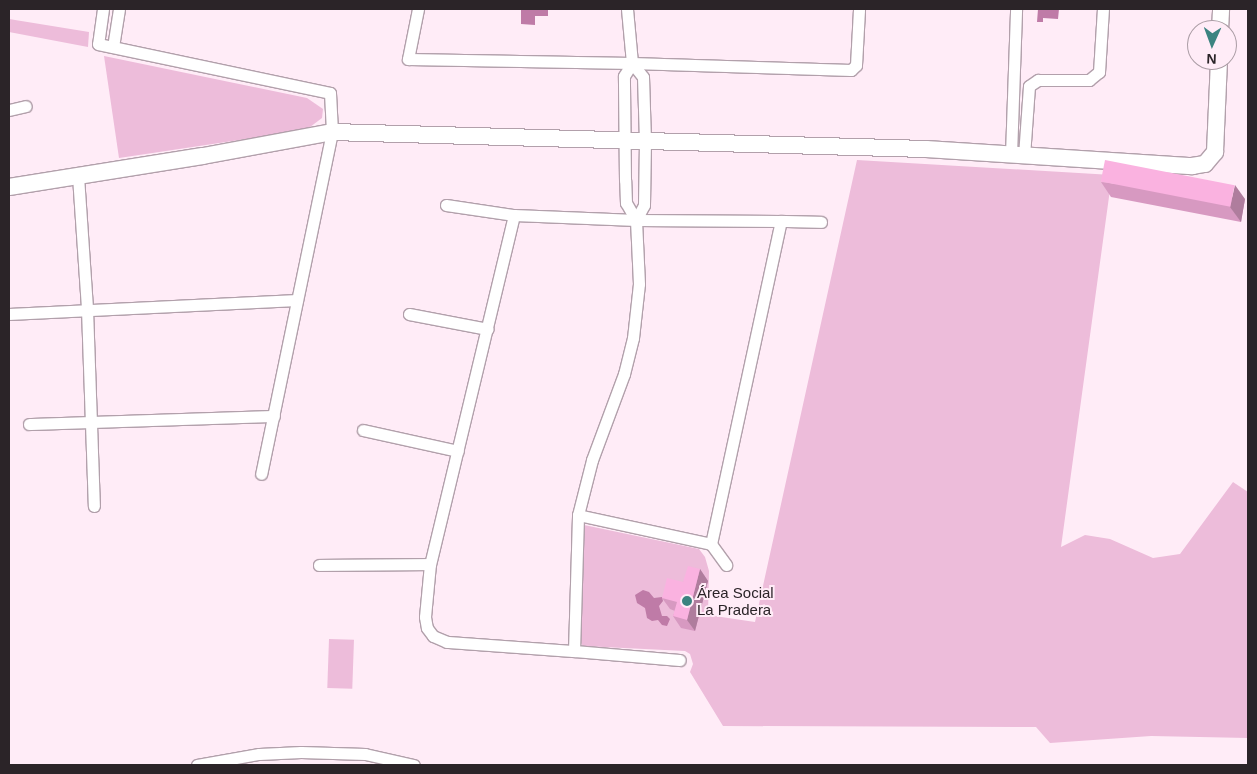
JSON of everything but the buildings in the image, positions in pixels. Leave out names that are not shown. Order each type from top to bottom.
[{"type":"street","points":[[103,9],[98,44],[330,93],[332,132],[261,474]]},
{"type":"street","points":[[113,47],[119,9]]},
{"type":"street","points":[[418,9],[408,60],[632,63],[850,70],[856,65],[859,9]]},
{"type":"street","points":[[627,9],[632,63],[643,77],[644,205],[636,220]]},
{"type":"street","points":[[1016,9],[1018,156]]},
{"type":"street","points":[[1018,156],[1029,86],[1038,80],[1089,80],[1099,72],[1104,9]]},
{"type":"street","points":[[574,651],[578,515],[592,460],[624,374],[633,338],[639,284],[636,220],[626,203],[624,141],[624,76],[632,63]]},
{"type":"street","points":[[9,187],[212,154],[332,132],[926,149],[1192,166],[1205,164],[1215,152],[1219,70]]},
{"type":"street","points":[[9,110],[26,106]]},
{"type":"street","points":[[78,176],[87,309],[94,506]]},
{"type":"street","points":[[446,205],[514,215],[636,220],[821,222]]},
{"type":"street","points":[[514,215],[430,564],[425,617],[427,628],[433,636],[447,642],[680,660]]},
{"type":"street","points":[[711,544],[781,221]]},
{"type":"street","points":[[9,314],[297,300]]},
{"type":"street","points":[[409,314],[488,328]]},
{"type":"street","points":[[29,424],[274,416]]},
{"type":"street","points":[[363,430],[458,451]]},
{"type":"street","points":[[578,515],[711,544],[726,565]]},
{"type":"street","points":[[319,565],[430,564]]},
{"type":"street","points":[[197,765],[259,760],[301,752],[414,765]]},
{"type":"shaded area","points":[[521,9],[548,9],[548,16],[535,16],[535,25],[521,24]]},
{"type":"shaded area","points":[[1038,9],[1059,9],[1058,19],[1043,18],[1043,22],[1037,22]]},
{"type":"shaded area","points":[[9,19],[89,32],[88,47],[9,32]]},
{"type":"shaded area","points":[[104,56],[307,98],[323,109],[322,118],[306,130],[119,158]]},
{"type":"shaded area","points":[[857,160],[1112,175],[1061,547],[1085,535],[1110,539],[1153,558],[1180,554],[1233,482],[1248,492],[1248,738],[1151,736],[1050,743],[1036,727],[723,726],[690,672],[693,664],[690,654],[685,651],[583,646],[577,637],[578,527],[584,525],[699,549],[705,557],[709,571],[708,615],[755,622]]},
{"type":"shaded area","points":[[643,590],[649,592],[654,598],[662,597],[663,601],[659,606],[662,616],[667,616],[670,619],[667,626],[662,625],[658,620],[652,621],[647,618],[645,608],[637,603],[635,595]]},
{"type":"shaded area","points":[[329,639],[354,640],[352,689],[327,688]]},
{"type":"place","name":"Área Social La Pradera","points":[[687,601]]}]
